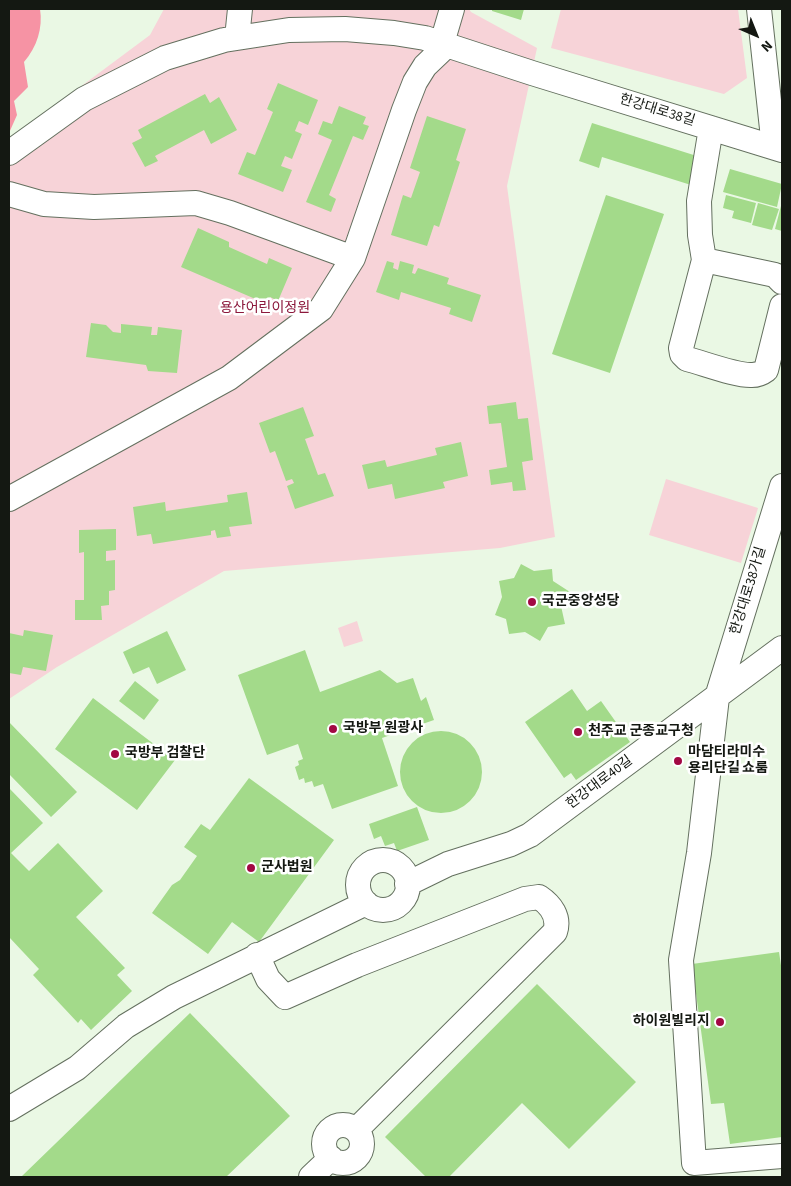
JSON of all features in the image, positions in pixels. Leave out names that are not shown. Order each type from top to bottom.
[{"type":"street","points":[[237,38],[240,9]]},
{"type":"street","points":[[9,499],[230,378],[321,309],[353,258],[415,82],[425,66],[444,44],[452,9]]},
{"type":"street","points":[[759,9],[778,149]]},
{"type":"street","name":"한강대로38길","points":[[9,153],[84,99],[165,58],[224,40],[288,30],[345,29],[394,33],[425,38],[778,149]]},
{"type":"street","points":[[710,128],[699,201],[700,234],[704,260],[681,348],[684,357],[751,376],[760,374],[766,370],[782,306]]},
{"type":"street","points":[[9,194],[44,204],[94,207],[196,203],[230,213],[353,258]]},
{"type":"street","points":[[704,260],[775,276],[782,282]]},
{"type":"street","name":"한강대로38가길","points":[[782,486],[717,697],[699,853],[681,960],[694,1163],[782,1156]]},
{"type":"street","name":"한강대로40길","points":[[407,884],[448,864],[511,844],[530,835],[782,648]]},
{"type":"street","points":[[385,860],[393,862],[400,867],[405,874],[407,884],[407,890],[399,904],[385,910],[377,909],[366,903],[358,885],[363,870],[369,864],[385,860]]},
{"type":"street","points":[[258,955],[268,979],[284,997],[525,899],[539,897],[548,904],[555,914],[557,926],[555,932],[356,1130],[345,1126],[334,1128],[329,1132],[325,1143],[325,1150],[331,1158],[310,1177]]},
{"type":"street","points":[[9,1109],[77,1068],[126,1026],[174,997],[366,903]]},
{"type":"green space","name":"용산어린이정원","points":[[164,9],[469,9],[471,12],[537,48],[507,186],[555,537],[500,548],[224,571],[57,667],[9,699],[9,140],[150,35]]},
{"type":"green space","points":[[561,9],[738,9],[747,78],[724,94],[551,48]]},
{"type":"green space","points":[[666,479],[758,508],[741,563],[649,535]]},
{"type":"green space","points":[[357,621],[363,641],[344,647],[338,628]]},
{"type":"shaded area","points":[[9,9],[40,9],[41,23],[36,44],[24,62],[28,87],[14,101],[17,115],[9,133]]},
{"type":"building","points":[[492,9],[524,9],[521,20],[492,11]]},
{"type":"building","points":[[278,83],[318,100],[308,125],[299,121],[295,131],[302,134],[292,159],[285,156],[281,166],[292,170],[283,192],[238,174],[247,152],[255,155],[273,112],[267,109]]},
{"type":"building","points":[[205,94],[210,103],[219,97],[237,130],[211,144],[204,130],[155,156],[158,161],[145,167],[132,143],[142,138],[138,130]]},
{"type":"building","points":[[339,106],[366,117],[363,124],[369,126],[363,140],[353,136],[329,195],[336,199],[331,212],[306,202],[332,140],[318,134],[323,121],[332,124]]},
{"type":"building","points":[[427,116],[466,129],[456,160],[460,162],[439,227],[434,225],[427,246],[391,235],[403,195],[411,198],[420,172],[410,168]]},
{"type":"building","points":[[592,123],[700,157],[691,185],[602,157],[599,168],[579,161]]},
{"type":"building","points":[[730,169],[782,184],[777,207],[723,192]]},
{"type":"building","points":[[606,195],[664,214],[610,373],[552,354]]},
{"type":"building","points":[[726,195],[756,203],[751,223],[732,218],[734,211],[723,208]]},
{"type":"building","points":[[782,202],[782,231],[775,229]]},
{"type":"building","points":[[758,203],[779,209],[772,230],[752,225]]},
{"type":"building","points":[[198,228],[229,242],[229,247],[267,264],[269,258],[292,268],[278,301],[270,297],[267,304],[181,267]]},
{"type":"building","points":[[387,261],[394,263],[393,268],[398,270],[400,261],[414,265],[412,273],[415,274],[418,268],[449,278],[447,284],[481,295],[472,322],[449,314],[451,308],[401,292],[399,300],[376,292]]},
{"type":"building","points":[[91,323],[106,325],[113,332],[121,333],[121,324],[152,327],[151,335],[157,335],[158,327],[182,330],[177,373],[148,371],[146,365],[86,357]]},
{"type":"building","points":[[516,402],[518,419],[528,418],[533,460],[522,462],[526,490],[513,491],[512,482],[491,485],[489,470],[507,467],[501,423],[489,424],[487,406]]},
{"type":"building","points":[[303,407],[314,436],[305,439],[318,475],[325,473],[334,496],[295,509],[287,486],[294,483],[292,479],[286,481],[275,451],[270,453],[259,423]]},
{"type":"building","points":[[461,442],[468,476],[443,482],[445,488],[395,499],[392,484],[368,489],[362,465],[385,460],[387,467],[437,455],[435,448]]},
{"type":"building","points":[[247,492],[252,524],[229,527],[231,536],[217,538],[215,530],[211,531],[211,535],[153,544],[151,534],[137,536],[133,507],[165,502],[166,511],[228,502],[227,495]]},
{"type":"building","points":[[116,529],[116,550],[106,551],[106,561],[115,560],[115,590],[109,591],[109,605],[101,606],[102,620],[75,620],[75,600],[84,600],[84,552],[79,553],[79,530]]},
{"type":"building","name":"국군중앙성당","points":[[521,564],[534,571],[552,569],[553,581],[570,592],[561,606],[565,624],[548,627],[540,641],[525,632],[509,634],[506,619],[495,615],[502,597],[499,581],[514,578]]},
{"type":"building","points":[[24,630],[53,635],[46,671],[23,667],[21,675],[9,673],[9,633],[23,636]]},
{"type":"building","points":[[167,631],[186,670],[157,684],[149,667],[133,674],[123,652]]},
{"type":"building","name":"국방부 원광사","points":[[305,650],[320,692],[380,670],[397,683],[413,678],[421,701],[426,697],[434,720],[382,738],[398,786],[332,809],[323,784],[314,787],[312,781],[305,783],[304,778],[299,780],[295,767],[299,765],[298,761],[303,759],[298,744],[267,755],[238,675]]},
{"type":"building","points":[[135,681],[159,700],[144,720],[119,701]]},
{"type":"building","name":"천주교 군종교구청","points":[[572,689],[587,711],[601,701],[630,742],[576,780],[571,773],[564,778],[525,722]]},
{"type":"building","name":"국방부 검찰단","points":[[93,698],[175,760],[137,810],[55,749]]},
{"type":"building","points":[[9,722],[77,792],[51,817],[9,774]]},
{"type":"building","points":[[433,731],[449,731],[464,738],[475,749],[482,764],[479,788],[470,801],[449,813],[433,813],[418,806],[407,795],[400,780],[400,764],[407,749],[418,738]]},
{"type":"building","name":"군사법원","points":[[249,778],[334,840],[259,942],[232,922],[208,954],[152,913],[172,885],[180,880],[197,856],[184,847],[201,824],[210,830]]},
{"type":"building","points":[[9,788],[43,823],[11,853],[29,871],[58,843],[103,891],[76,917],[125,968],[117,975],[132,991],[91,1030],[81,1019],[78,1023],[33,975],[39,969],[9,937]]},
{"type":"building","points":[[417,807],[429,840],[397,851],[394,843],[385,846],[381,836],[374,839],[369,824]]},
{"type":"building","points":[[779,952],[782,972],[782,1137],[730,1144],[724,1103],[711,1104],[692,964]]},
{"type":"building","points":[[537,984],[636,1082],[569,1149],[522,1103],[449,1177],[426,1177],[385,1137]]},
{"type":"building","points":[[190,1013],[290,1116],[226,1177],[21,1177]]},
{"type":"place","name":"국군중앙성당","points":[[532,602]]},
{"type":"place","name":"국방부 원광사","points":[[333,729]]},
{"type":"place","name":"천주교 군종교구청","points":[[578,732]]},
{"type":"place","name":"국방부 검찰단","points":[[115,754]]},
{"type":"place","name":"마담티라미수 용리단길 쇼룸","points":[[678,761]]},
{"type":"place","name":"군사법원","points":[[251,868]]},
{"type":"place","name":"하이원빌리지","points":[[720,1022]]}]
